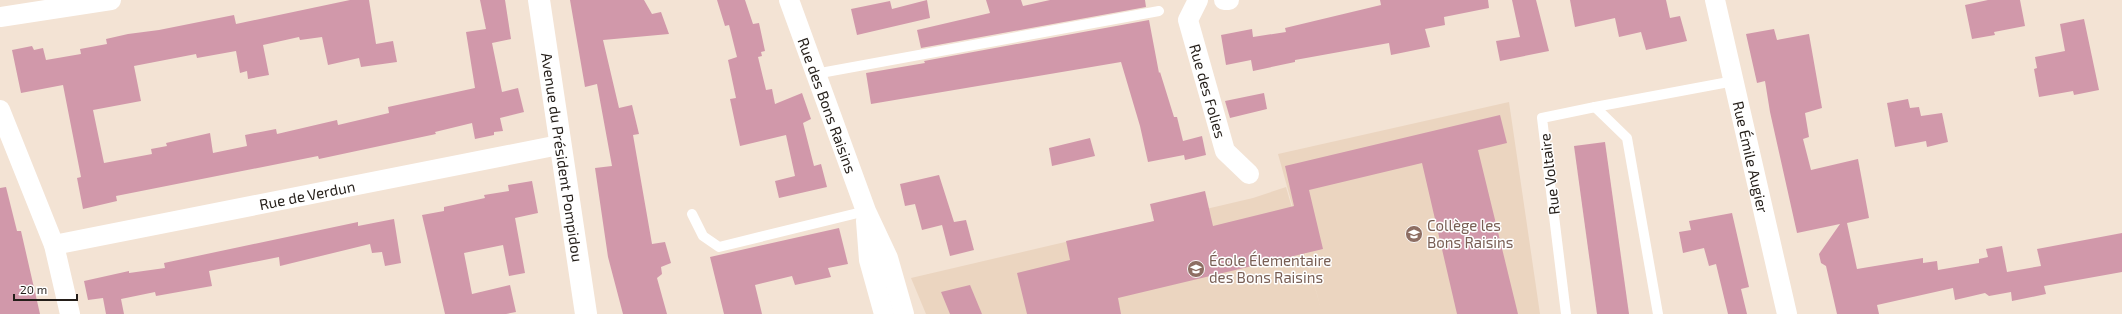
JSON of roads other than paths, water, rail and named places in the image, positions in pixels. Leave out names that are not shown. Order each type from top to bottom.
[{"type":"street","points":[[0,18],[111,0]]},
{"type":"street","name":"Avenue du Président Pompidou","points":[[539,0],[586,314]]},
{"type":"street","name":"Rue des Folies","points":[[1198,0],[1188,20],[1225,151],[1249,174]]},
{"type":"street","points":[[1224,0],[1229,0]]},
{"type":"street","name":"Rue Émile Augier","points":[[1716,0],[1787,314]]},
{"type":"street","name":"Rue des Bons Raisins","points":[[791,1],[815,74],[866,211],[888,258],[904,314]]},
{"type":"street","points":[[0,110],[54,245],[70,314]]},
{"type":"street","name":"Rue de Verdun","points":[[54,245],[560,145]]},
{"type":"street","name":"Rue des Bons Raisins","points":[[866,211],[869,260],[884,314]]},
{"type":"lane","points":[[815,74],[1159,11]]},
{"type":"lane","points":[[1595,107],[1734,81]]},
{"type":"lane","points":[[1595,107],[1627,138],[1658,314]]},
{"type":"lane","name":"Rue Voltaire","points":[[1566,314],[1542,118],[1595,107]]},
{"type":"lane","points":[[692,214],[703,236],[719,248],[866,211]]},
{"type":"place","name":"Collège les Bons Raisins","points":[[1414,234]]},
{"type":"place","name":"École Élementaire des Bons Raisins","points":[[1196,269]]}]
